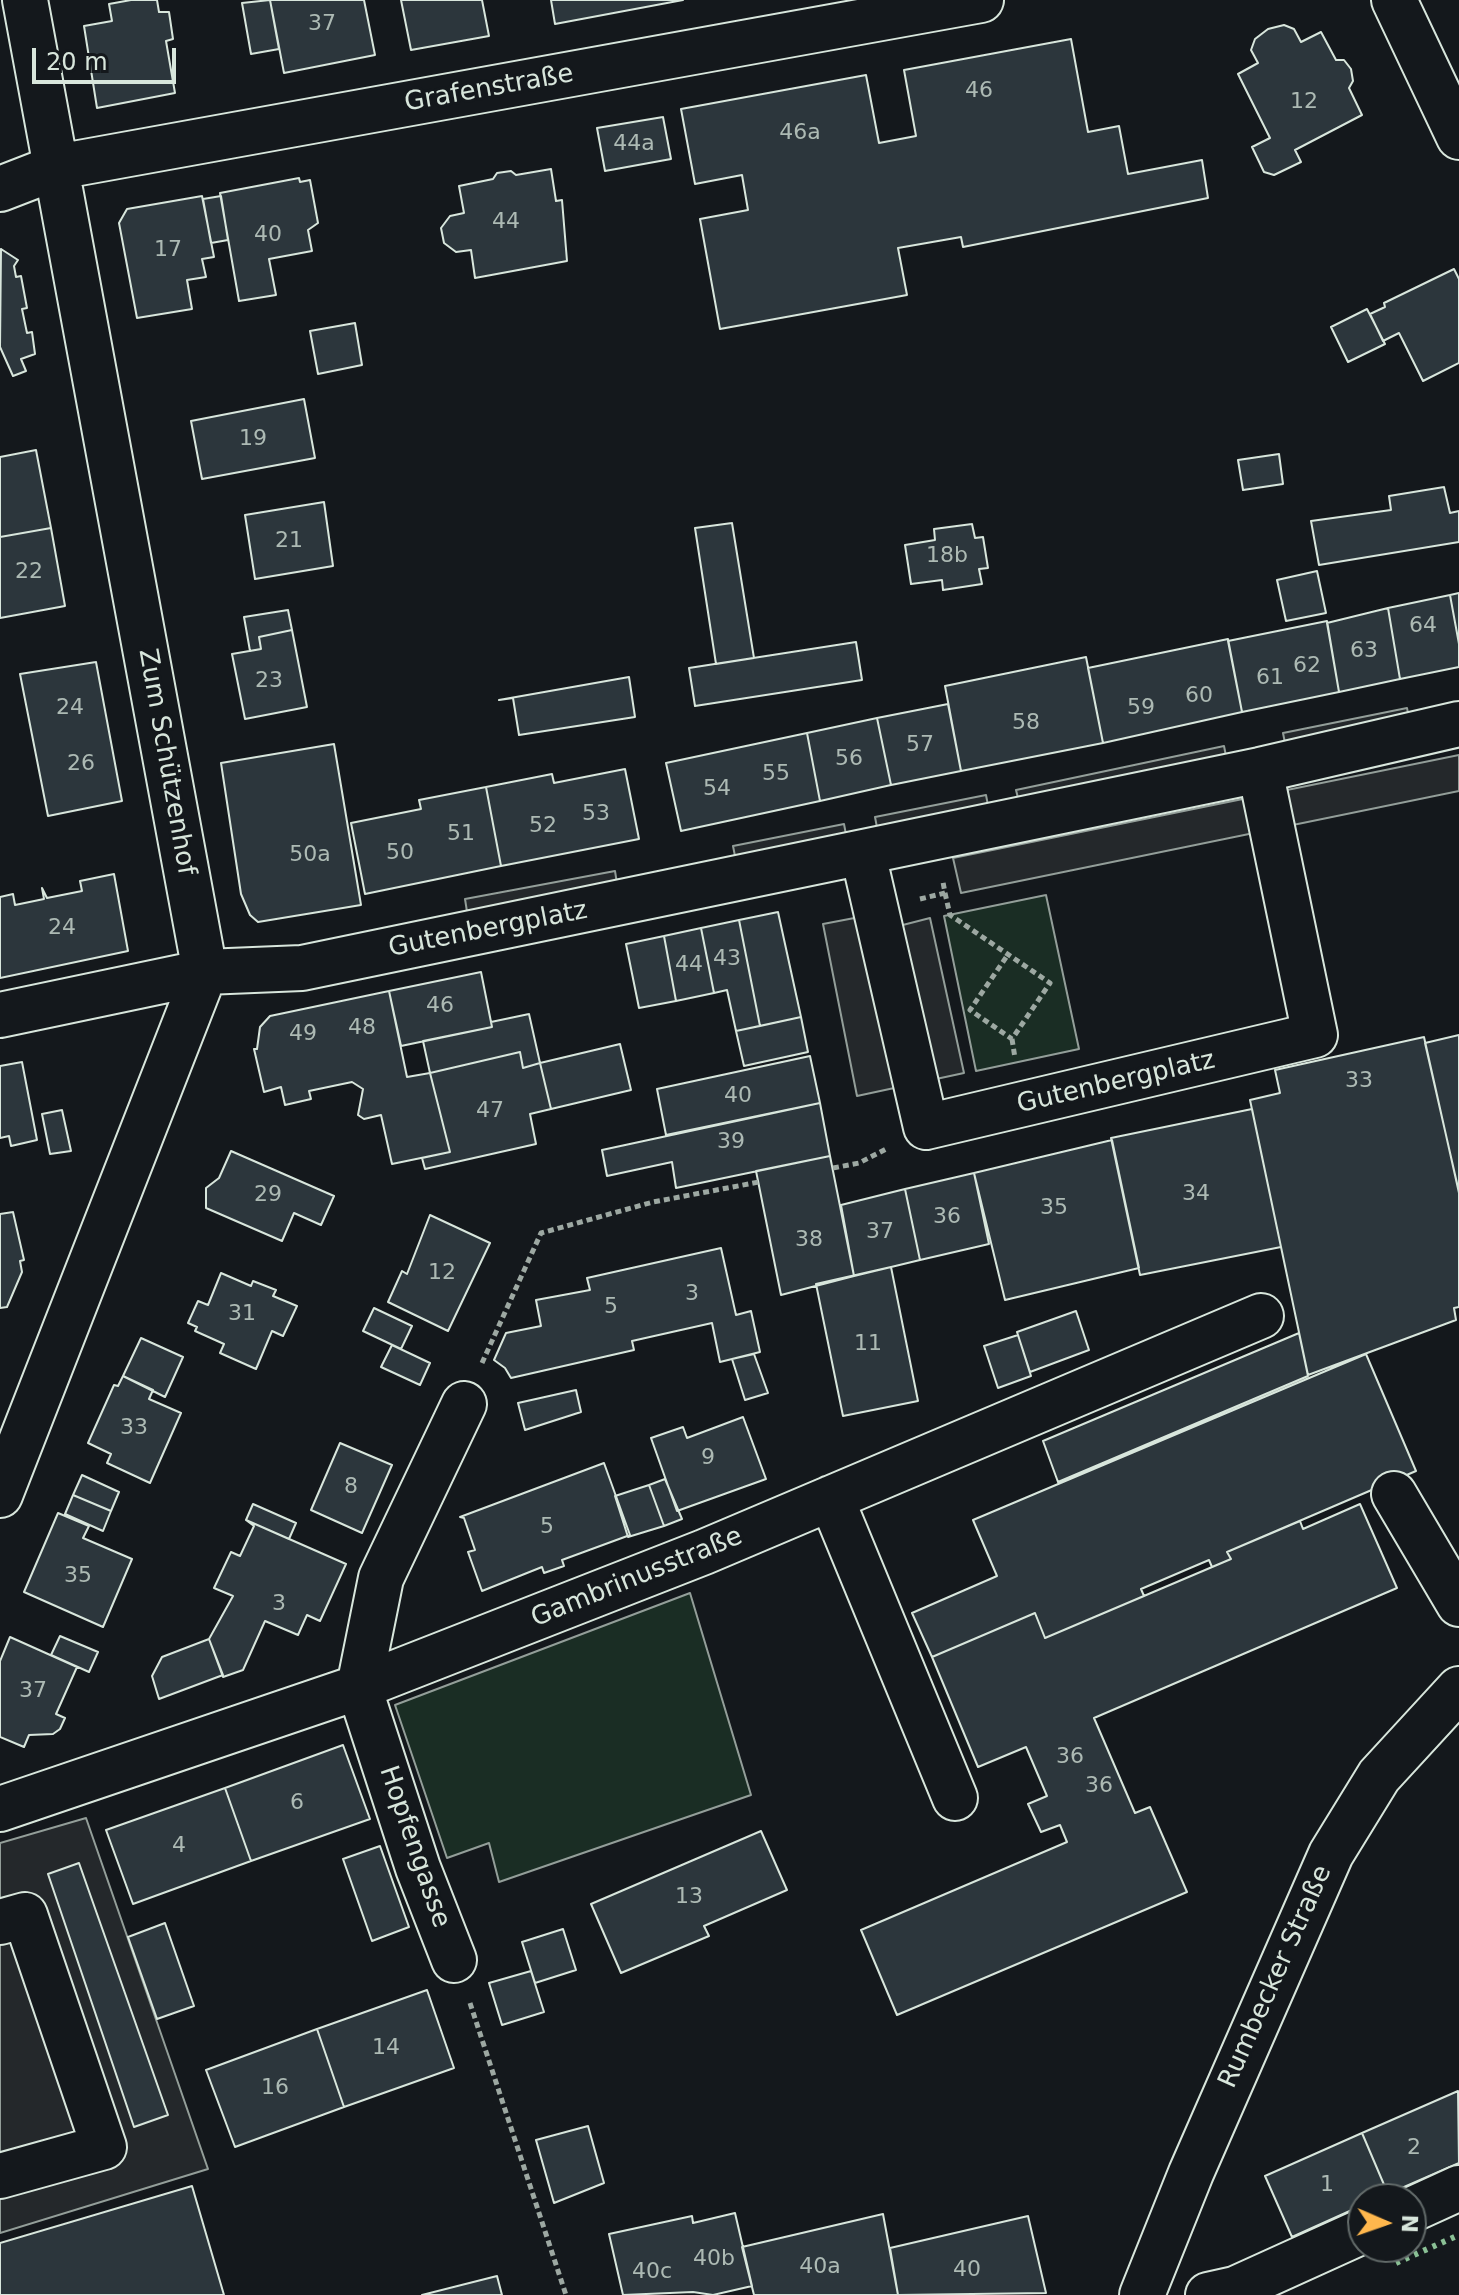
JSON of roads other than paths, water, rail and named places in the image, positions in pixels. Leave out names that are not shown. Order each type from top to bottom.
[{"type":"street","name":"Zum Schützenhof","points":[[25,0],[205,972]]},
{"type":"street","name":"Grafenstraße","points":[[0,189],[57,167],[981,0]]},
{"type":"street","points":[[1394,0],[1459,137]]},
{"type":"street","name":"Gutenbergplatz","points":[[0,1015],[205,972],[302,968],[863,854],[1260,770],[1459,724]]},
{"type":"street","name":"Gutenbergplatz","points":[[863,854],[926,1127],[1315,1035],[1260,770]]},
{"type":"street","points":[[0,1495],[205,972]]},
{"type":"street","name":"Gambrinusstraße","points":[[0,1809],[359,1687],[704,1552],[1261,1316]]},
{"type":"street","name":"Hopfengasse","points":[[454,1960],[418,1868],[359,1687],[381,1578],[464,1404]]},
{"type":"street","points":[[1394,1494],[1459,1604]]},
{"type":"street","points":[[831,1498],[955,1798]]},
{"type":"street","name":"Rumbecker Straße","points":[[1142,2294],[1191,2173],[1331,1854],[1379,1776],[1459,1689]]},
{"type":"street","points":[[0,1922],[25,1915],[104,2147],[0,2176]]},
{"type":"street","points":[[1427,2203],[1459,2188]]},
{"type":"street","points":[[1208,2295],[1235,2289],[1347,2238]]}]
